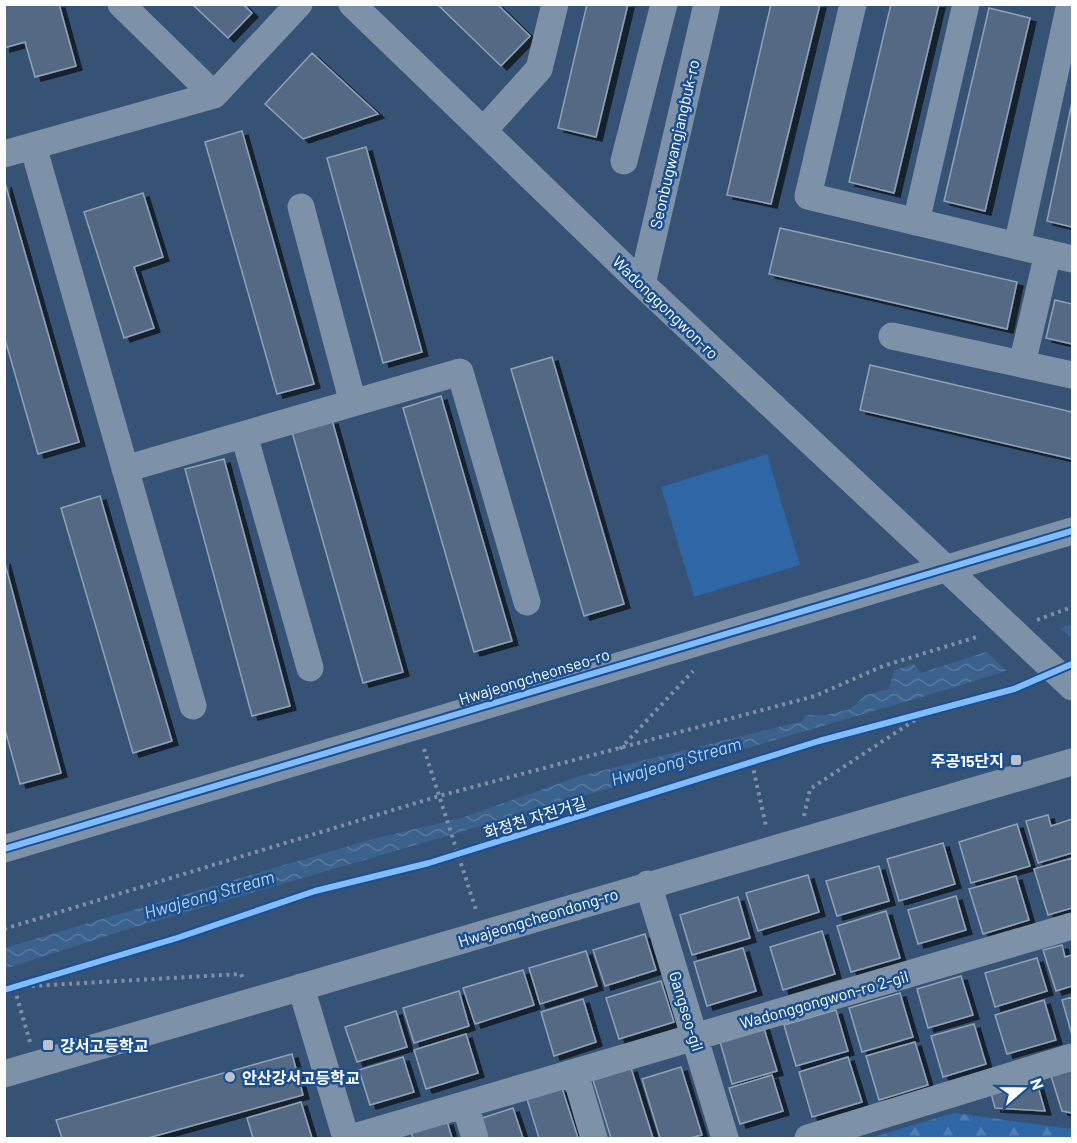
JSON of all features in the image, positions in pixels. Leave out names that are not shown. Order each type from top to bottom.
[{"type":"street","points":[[122,4],[214,95]]},
{"type":"street","points":[[4,154],[214,95],[299,4]]},
{"type":"street","name":"Wadonggongwon-ro","points":[[352,4],[642,284],[1072,687]]},
{"type":"street","points":[[484,130],[538,69],[555,4]]},
{"type":"street","points":[[624,161],[664,4]]},
{"type":"street","name":"Seonbugwangjangbuk-ro","points":[[642,284],[707,4]]},
{"type":"street","points":[[853,4],[808,196],[1060,256],[1022,364]]},
{"type":"street","points":[[916,222],[966,4]]},
{"type":"street","points":[[1017,246],[1070,4]]},
{"type":"street","points":[[33,146],[193,706]]},
{"type":"street","points":[[301,207],[353,403]]},
{"type":"street","points":[[892,336],[1072,375]]},
{"type":"street","points":[[125,469],[460,372],[527,602]]},
{"type":"street","points":[[244,435],[310,668]]},
{"type":"street","name":"Hwajeongcheonseo-ro","points":[[4,849],[944,567],[1072,531]]},
{"type":"street","name":"Hwajeongcheondong-ro","points":[[4,1074],[771,848],[1072,762]]},
{"type":"street","name":"Gangseo-gil","points":[[648,884],[725,1138]]},
{"type":"street","name":"Wadonggongwon-ro 2-gil","points":[[351,1138],[1072,926]]},
{"type":"street","points":[[301,987],[346,1138]]},
{"type":"street","points":[[808,1138],[1072,1057]]},
{"type":"street","points":[[575,1073],[594,1138]]},
{"type":"street","points":[[465,1105],[475,1138]]},
{"type":"path","points":[[1026,623],[1072,607]]},
{"type":"path","points":[[4,929],[439,796],[620,750],[815,696],[883,666],[984,634]]},
{"type":"path","points":[[620,750],[698,665]]},
{"type":"path","points":[[905,718],[938,709]]},
{"type":"path","points":[[799,840],[810,789],[927,712]]},
{"type":"path","points":[[417,725],[483,934]]},
{"type":"path","points":[[741,766],[763,759]]},
{"type":"path","points":[[752,763],[771,848]]},
{"type":"path","points":[[14,987],[241,974],[251,1002]]},
{"type":"path","points":[[4,990],[47,977]]},
{"type":"path","points":[[14,987],[36,1065]]},
{"type":"green space","points":[[767,454],[800,565],[694,597],[661,487]]},
{"type":"green space","points":[[954,1113],[1072,1129],[1072,1138],[870,1138]]},
{"type":"water","name":"Hwajeong Stream","points":[[1072,624],[1072,650],[949,689],[122,931],[5,969],[4,948],[376,838],[458,819],[580,776],[803,721],[805,715],[826,715],[850,709],[866,695],[889,689],[894,670],[914,664],[921,673]]},
{"type":"pier","points":[[1058,625],[1072,639],[1072,653],[1009,673],[984,649]]},
{"type":"building","points":[[4,4],[59,4],[76,66],[35,77],[25,42],[4,48]]},
{"type":"building","points":[[192,4],[243,4],[252,13],[228,38]]},
{"type":"building","points":[[437,4],[497,4],[530,36],[501,66]]},
{"type":"building","points":[[587,4],[628,4],[596,137],[558,128]]},
{"type":"building","points":[[771,4],[820,4],[771,204],[727,195]]},
{"type":"building","points":[[891,4],[939,4],[894,193],[849,182]]},
{"type":"building","points":[[989,8],[1030,18],[985,211],[944,201]]},
{"type":"building","points":[[312,53],[378,114],[303,139],[265,104]]},
{"type":"building","points":[[1072,102],[1072,227],[1047,221]]},
{"type":"building","points":[[242,131],[314,384],[277,394],[205,142]]},
{"type":"building","points":[[366,147],[422,352],[383,363],[327,158]]},
{"type":"building","points":[[5,183],[79,442],[38,454],[4,336]]},
{"type":"building","points":[[143,193],[163,257],[134,267],[154,328],[124,338],[84,212]]},
{"type":"building","points":[[780,228],[1017,282],[1007,329],[769,274]]},
{"type":"building","points":[[1055,300],[1072,304],[1072,344],[1046,338]]},
{"type":"building","points":[[552,357],[624,604],[584,616],[511,369]]},
{"type":"building","points":[[870,365],[1072,412],[1072,459],[860,410]]},
{"type":"building","points":[[441,396],[512,641],[474,652],[403,408]]},
{"type":"building","points":[[332,420],[403,672],[363,683],[292,432]]},
{"type":"building","points":[[224,459],[290,706],[252,716],[185,469]]},
{"type":"building","points":[[100,496],[172,741],[133,753],[61,508]]},
{"type":"building","points":[[4,560],[61,773],[20,784],[4,726]]},
{"type":"building","points":[[1048,815],[1051,826],[1072,819],[1072,853],[1038,863],[1026,821]]},
{"type":"building","points":[[1017,824],[1030,866],[971,883],[959,842]]},
{"type":"building","points":[[943,843],[955,884],[899,901],[887,859]]},
{"type":"building","points":[[1072,858],[1072,908],[1048,915],[1034,869]]},
{"type":"building","points":[[879,866],[889,901],[837,916],[826,881]]},
{"type":"building","points":[[808,875],[819,912],[758,931],[746,893]]},
{"type":"building","points":[[1016,876],[1029,920],[983,934],[969,889]]},
{"type":"building","points":[[956,896],[966,930],[918,944],[908,910]]},
{"type":"building","points":[[738,897],[750,938],[692,955],[680,915]]},
{"type":"building","points":[[886,911],[900,958],[851,972],[837,926]]},
{"type":"building","points":[[822,931],[835,974],[783,990],[770,947]]},
{"type":"building","points":[[645,934],[656,970],[605,986],[593,950]]},
{"type":"building","points":[[1062,945],[1065,957],[1072,955],[1072,986],[1056,991],[1043,950]]},
{"type":"building","points":[[743,948],[756,991],[707,1006],[694,962]]},
{"type":"building","points":[[586,951],[597,986],[540,1004],[529,968]]},
{"type":"building","points":[[1037,958],[1047,991],[995,1007],[985,973]]},
{"type":"building","points":[[523,970],[534,1005],[475,1024],[463,988]]},
{"type":"building","points":[[961,976],[973,1015],[928,1028],[917,989]]},
{"type":"building","points":[[661,981],[674,1022],[619,1039],[606,998]]},
{"type":"building","points":[[459,991],[469,1026],[414,1043],[403,1008]]},
{"type":"building","points":[[900,993],[913,1037],[862,1052],[849,1008]]},
{"type":"building","points":[[1072,997],[1072,1035],[1062,1000]]},
{"type":"building","points":[[583,999],[596,1042],[554,1056],[541,1012]]},
{"type":"building","points":[[1044,1000],[1056,1040],[1007,1054],[995,1015]]},
{"type":"building","points":[[836,1010],[848,1051],[796,1066],[784,1025]]},
{"type":"building","points":[[396,1011],[407,1047],[357,1062],[345,1027]]},
{"type":"building","points":[[974,1024],[986,1064],[943,1077],[931,1036]]},
{"type":"building","points":[[763,1025],[777,1071],[732,1084],[719,1038]]},
{"type":"building","points":[[466,1034],[478,1073],[426,1089],[414,1050]]},
{"type":"building","points":[[915,1042],[928,1085],[879,1100],[866,1056]]},
{"type":"building","points":[[292,1054],[303,1095],[148,1138],[62,1138],[56,1120]]},
{"type":"building","points":[[403,1057],[414,1092],[370,1105],[359,1070]]},
{"type":"building","points":[[848,1057],[862,1102],[812,1117],[799,1072]]},
{"type":"building","points":[[681,1067],[702,1135],[690,1138],[660,1138],[642,1079]]},
{"type":"building","points":[[631,1068],[653,1138],[611,1138],[593,1080]]},
{"type":"building","points":[[1072,1070],[1072,1113],[1062,1111],[1051,1076]]},
{"type":"building","points":[[772,1075],[783,1111],[740,1124],[729,1088]]},
{"type":"building","points":[[1036,1080],[1045,1111],[995,1108],[991,1093]]},
{"type":"building","points":[[562,1088],[578,1138],[539,1138],[527,1099]]},
{"type":"building","points":[[301,1102],[312,1138],[253,1138],[247,1118]]},
{"type":"building","points":[[513,1108],[523,1138],[485,1138],[479,1119]]},
{"type":"building","points":[[447,1121],[452,1138],[413,1138],[411,1132]]},
{"type":"cycle path","points":[[4,849],[1072,531]]},
{"type":"cycle path","name":"화정천 자전거길","points":[[4,990],[177,938],[315,891],[429,863],[819,741],[1014,689],[1072,664]]},
{"type":"place","name":"주공15단지","points":[[1016,760]]},
{"type":"place","name":"강서고등학교","points":[[48,1045]]},
{"type":"place","name":"안산강서고등학교","points":[[230,1077]]}]
